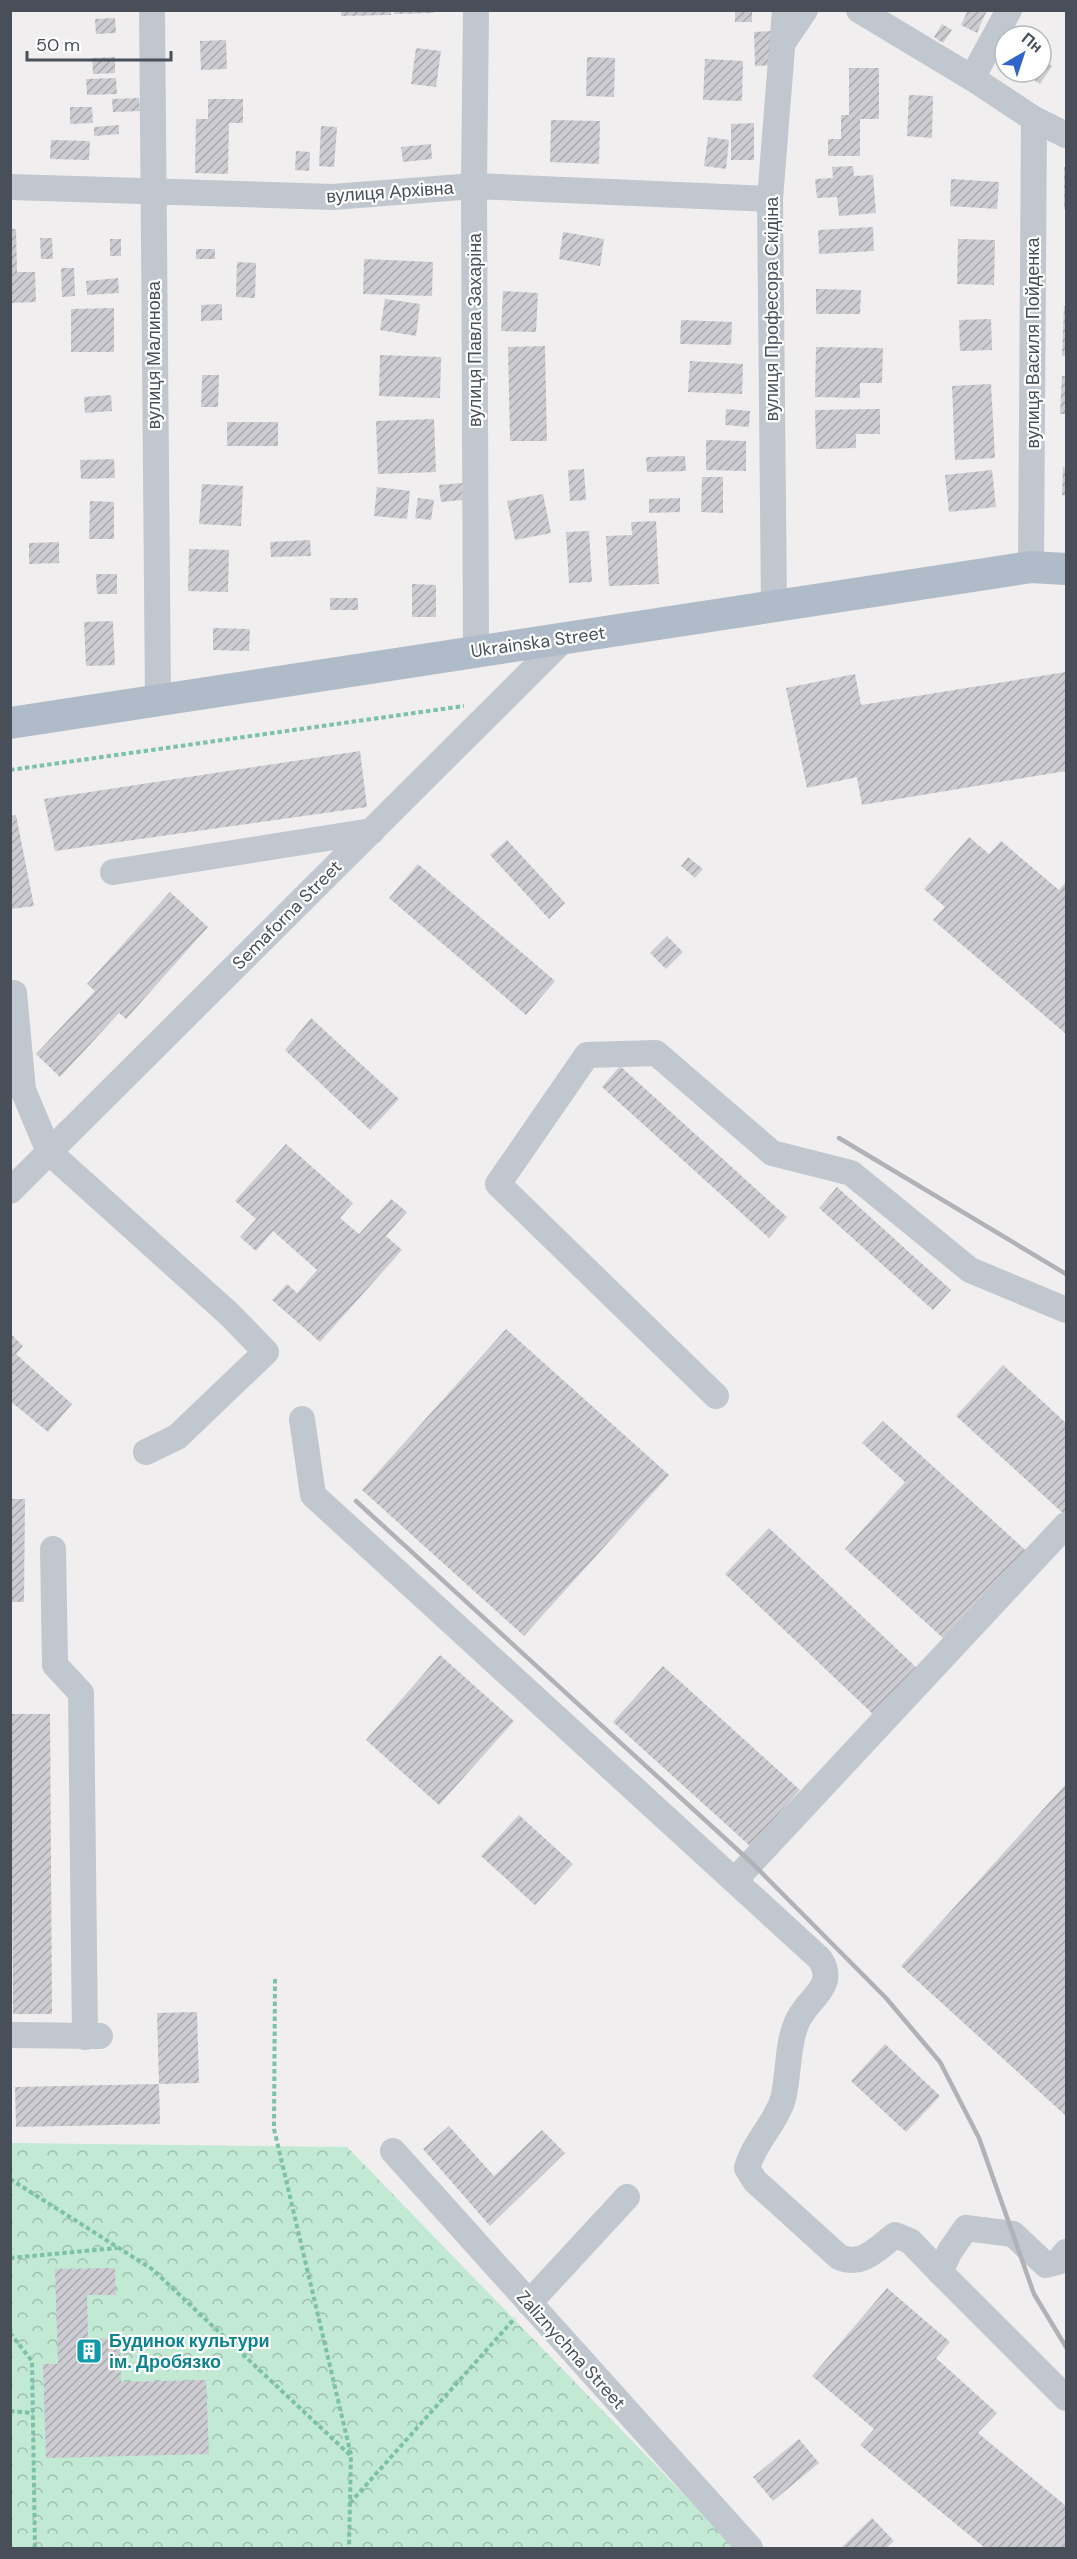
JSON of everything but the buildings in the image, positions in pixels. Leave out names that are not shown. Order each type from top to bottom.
[{"type":"main road","name":"Ukrainska Street","points":[[10,723],[1031,567],[1066,569]]},
{"type":"street","name":"вулиця Малинова","points":[[152,10],[158,700]]},
{"type":"street","name":"вулиця Павла Захаріна","points":[[476,10],[474,186],[476,650]]},
{"type":"street","name":"вулиця Професора Скідіна","points":[[774,608],[770,199],[785,10]]},
{"type":"street","points":[[784,41],[805,10]]},
{"type":"street","points":[[859,10],[972,78],[1034,119],[1066,135]]},
{"type":"street","points":[[972,78],[1009,10]]},
{"type":"street","name":"вулиця Василя Пойденка","points":[[1031,567],[1034,119]]},
{"type":"street","name":"вулиця Архівна","points":[[10,187],[333,197],[474,186],[770,199]]},
{"type":"street","name":"Semaforna Street","points":[[10,1191],[564,639]]},
{"type":"street","points":[[113,872],[372,831]]},
{"type":"street","points":[[14,993],[23,1090],[49,1152],[229,1314],[266,1352],[177,1437],[146,1452]]},
{"type":"street","points":[[716,1396],[498,1184],[587,1055],[656,1053],[772,1153],[851,1173],[970,1270],[1066,1310]]},
{"type":"street","points":[[302,1419],[313,1495],[735,1880],[820,1959],[827,1970],[826,1981],[796,2022],[782,2102],[751,2153],[747,2168],[755,2181],[839,2257],[851,2262],[863,2259],[895,2235],[910,2241],[1066,2398]]},
{"type":"street","points":[[735,1880],[1064,1533]]},
{"type":"street","points":[[10,2036],[94,2036],[81,1693],[55,1665],[53,1549]]},
{"type":"street","name":"Zaliznychna Street","points":[[393,2151],[750,2548]]},
{"type":"street","points":[[529,2303],[627,2197]]},
{"type":"street","points":[[940,2272],[950,2251],[966,2228],[1013,2234],[1046,2265],[1058,2262],[1066,2252]]},
{"type":"path","points":[[10,770],[502,701]]},
{"type":"path","points":[[275,1979],[274,2129],[351,2456],[349,2548]]},
{"type":"path","points":[[10,2180],[152,2269],[351,2456]]},
{"type":"path","points":[[10,2258],[118,2248]]},
{"type":"path","points":[[350,2503],[529,2303]]},
{"type":"path","points":[[10,2333],[32,2361],[35,2548]]},
{"type":"path","points":[[10,2412],[33,2413]]},
{"type":"green space","points":[[11,2143],[347,2147],[732,2544],[733,2548],[11,2548]]},
{"type":"railway","points":[[839,1138],[1066,1274]]},
{"type":"railway","points":[[356,1501],[752,1863],[886,1998],[940,2062],[979,2138],[1034,2294],[1066,2347]]},
{"type":"place","name":"Будинок культури ім. Дробязко","points":[[89,2351]]}]
